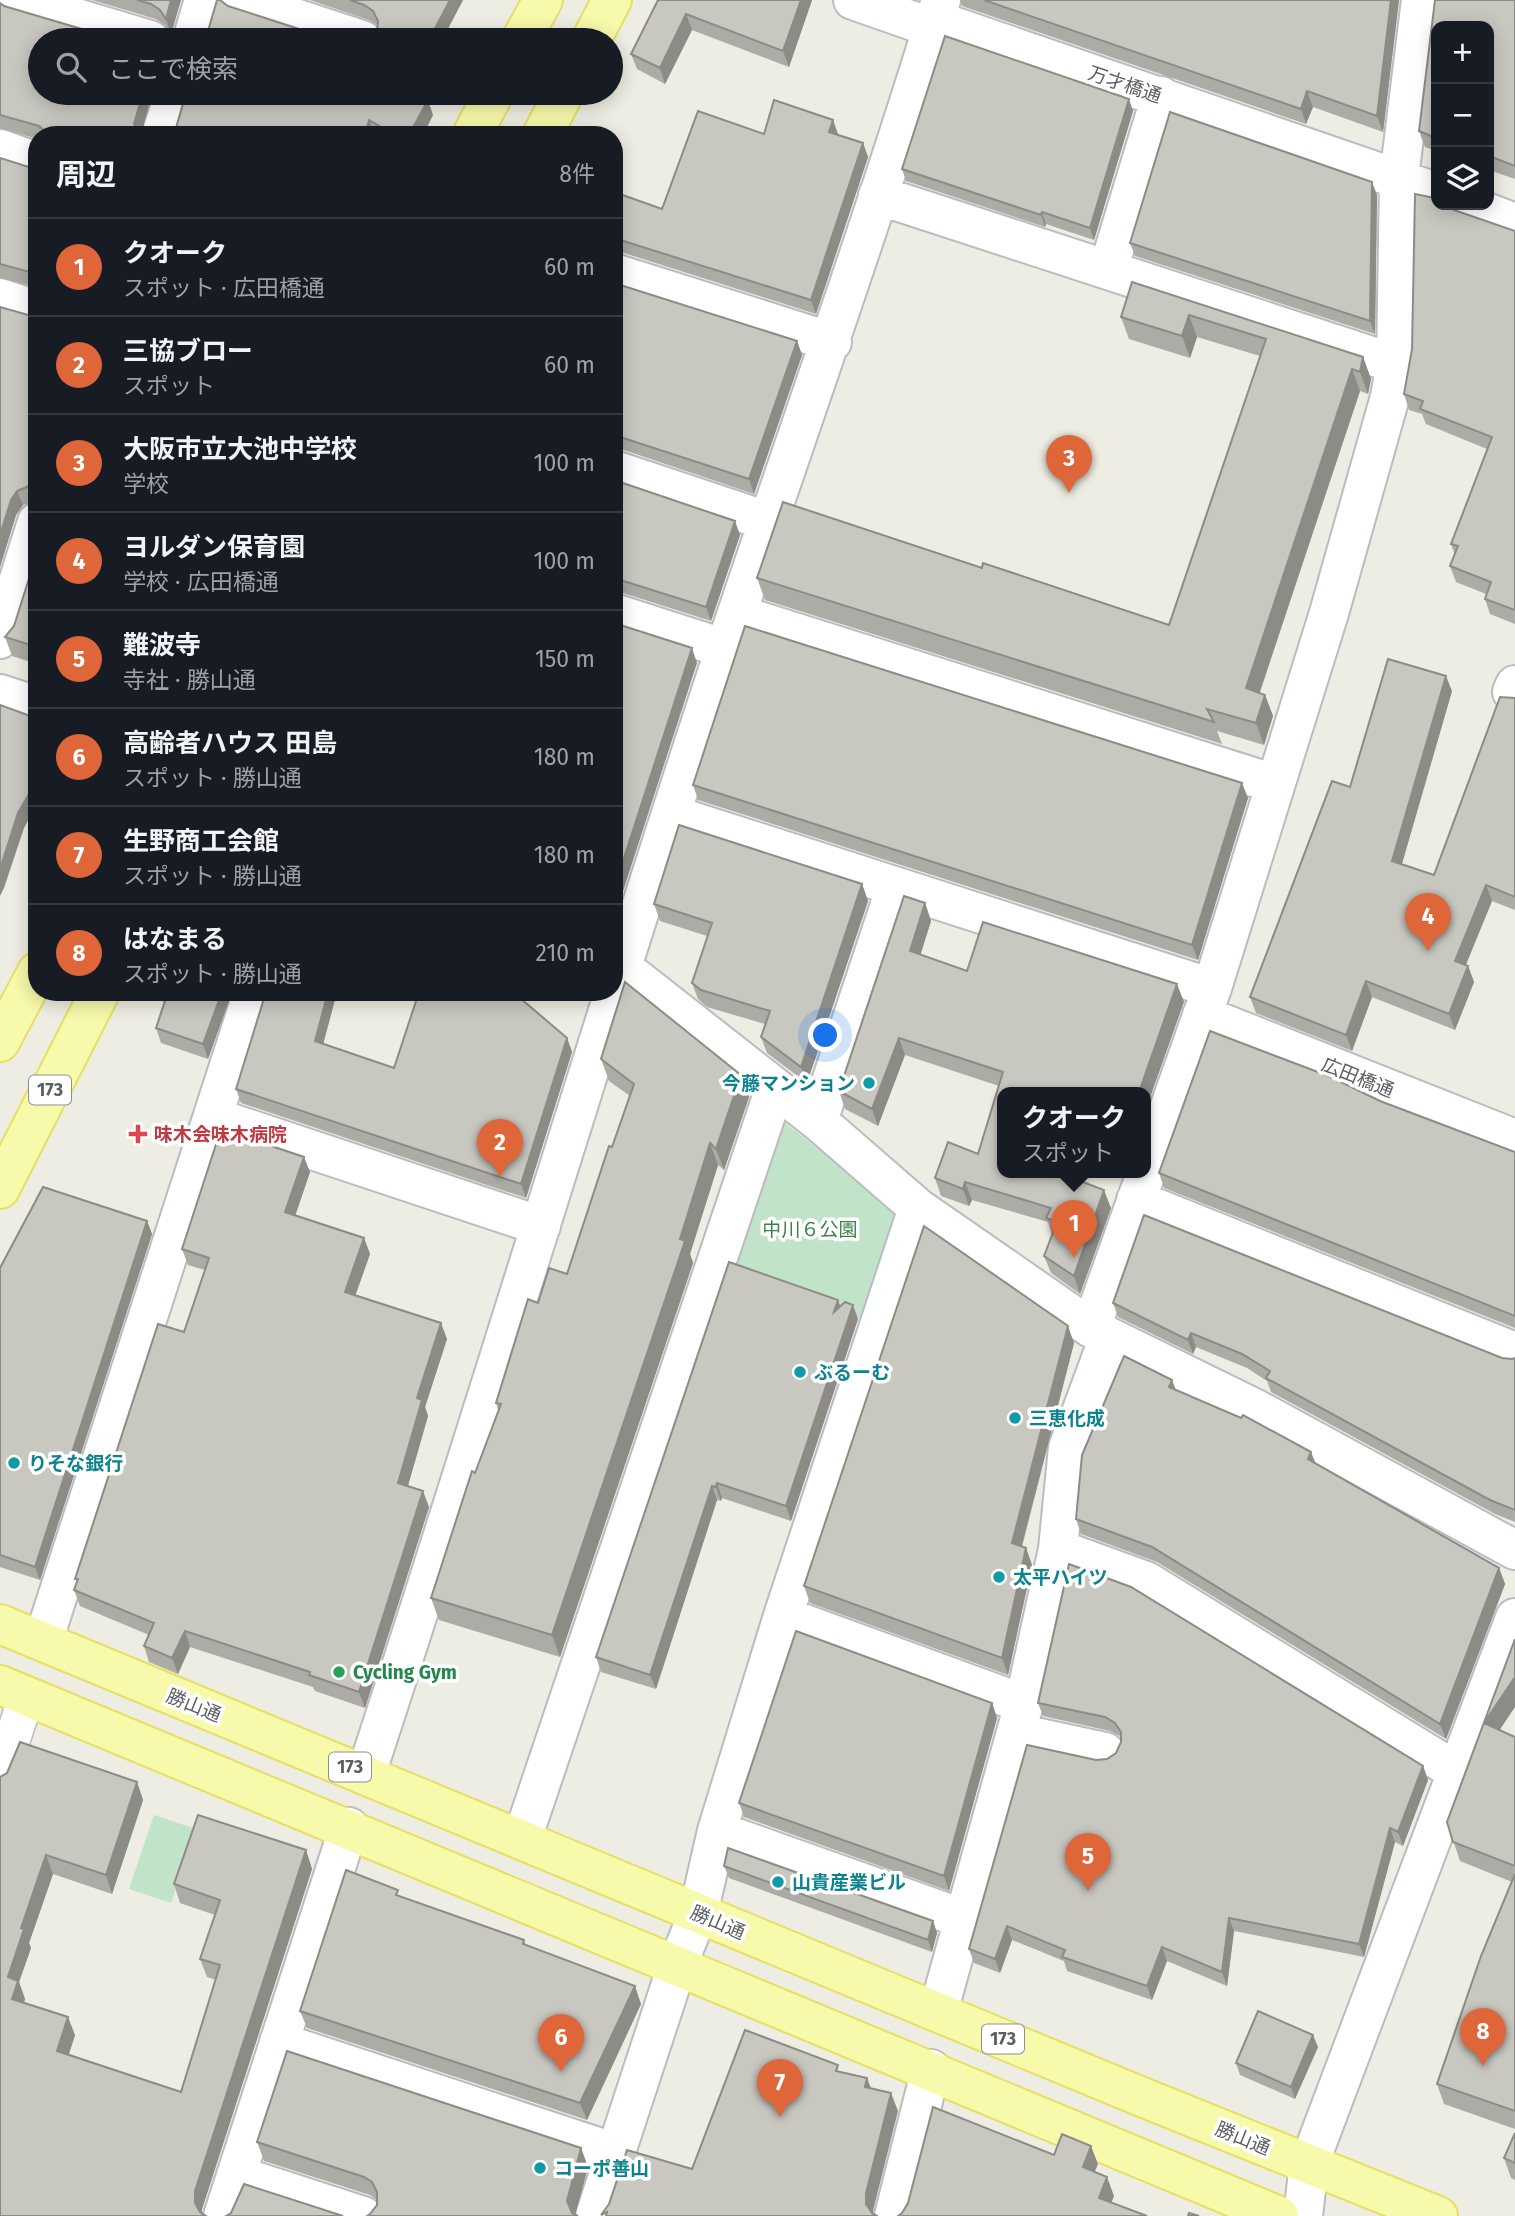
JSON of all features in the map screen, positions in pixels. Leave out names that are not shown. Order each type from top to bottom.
[{"type":"main road","points":[[528,28],[543,0]]},
{"type":"main road","points":[[597,28],[612,0]]},
{"type":"main road","points":[[477,126],[488,105]]},
{"type":"main road","points":[[547,126],[558,105]]},
{"type":"main road","points":[[0,1042],[28,989]]},
{"type":"main road","name":"173","points":[[0,1189],[95,1001]]},
{"type":"main road","name":"勝山通","points":[[0,1624],[698,1914],[1438,2216]]},
{"type":"main road","points":[[13,1690],[349,1827],[1279,2216]]},
{"type":"street","points":[[16,0],[110,28]]},
{"type":"street","points":[[196,28],[204,0]]},
{"type":"street","points":[[240,0],[325,28]]},
{"type":"street","name":"万才橋通","points":[[853,0],[937,14],[944,23],[1431,190]]},
{"type":"street","points":[[1151,1158],[1207,1001],[1336,587],[1390,397],[1396,364],[1399,178],[1421,0]]},
{"type":"street","points":[[623,953],[673,815],[731,632],[832,342],[937,14]]},
{"type":"street","points":[[1108,270],[1161,96]]},
{"type":"street","points":[[164,126],[171,105]]},
{"type":"street","points":[[0,149],[28,159]]},
{"type":"street","points":[[877,195],[1396,364]]},
{"type":"street","points":[[1481,210],[1515,223]]},
{"type":"street","points":[[623,276],[832,342]]},
{"type":"street","points":[[0,298],[28,307]]},
{"type":"street","points":[[623,473],[769,522]]},
{"type":"street","points":[[0,639],[28,550]]},
{"type":"street","points":[[623,614],[731,632],[1275,784]]},
{"type":"street","points":[[0,694],[28,703]]},
{"type":"street","name":"広田橋通","points":[[673,815],[896,887],[1207,1001],[1515,1139]]},
{"type":"street","points":[[818,1121],[896,887]]},
{"type":"street","points":[[623,967],[818,1121],[918,1208],[1100,1333],[1254,1408],[1515,1550]]},
{"type":"street","points":[[43,1641],[250,1001]]},
{"type":"street","points":[[366,1774],[541,1226],[608,1001]]},
{"type":"street","points":[[522,1839],[775,1088]]},
{"type":"street","points":[[214,1117],[541,1226]]},
{"type":"street","points":[[938,2012],[1021,1718],[1058,1549],[1068,1448],[1144,1178]]},
{"type":"street","points":[[1136,1200],[1515,1352]]},
{"type":"street","points":[[595,2216],[677,1966],[698,1914],[717,1832],[783,1616],[918,1208]]},
{"type":"street","points":[[1058,1549],[1146,1581],[1459,1773]]},
{"type":"street","points":[[783,1616],[1105,1752]]},
{"type":"street","points":[[1303,2216],[1308,2164],[1459,1773],[1515,1618]]},
{"type":"street","points":[[0,1777],[13,1690]]},
{"type":"street","points":[[223,2216],[349,1827]]},
{"type":"street","points":[[717,1832],[964,1919]]},
{"type":"street","points":[[279,2042],[616,2152]]},
{"type":"street","points":[[894,2216],[931,2069]]},
{"type":"street","points":[[236,2175],[363,2216]]},
{"type":"green space","name":"中川６公園","points":[[778,1117],[903,1216],[865,1320],[722,1270]]},
{"type":"green space","points":[[154,1815],[196,1829],[171,1903],[129,1889]]},
{"type":"building","points":[[137,0],[171,0],[166,19],[160,10],[151,4]]},
{"type":"building","points":[[217,0],[220,0],[228,6],[296,28],[209,28]]},
{"type":"building","points":[[350,0],[450,0],[435,28],[377,28],[378,21],[373,11]]},
{"type":"building","points":[[658,0],[801,0],[783,51],[686,14],[660,68],[631,54]]},
{"type":"building","points":[[984,0],[1391,0],[1377,116],[1307,91],[1301,109]]},
{"type":"building","points":[[1435,0],[1515,0],[1515,166],[1494,158],[1494,21],[1432,21]]},
{"type":"building","points":[[0,3],[78,28],[28,28],[28,105],[140,105],[135,126],[39,126],[0,115]]},
{"type":"building","points":[[1431,33],[1431,136],[1419,131]]},
{"type":"building","points":[[945,36],[1129,99],[1090,228],[1042,212],[1041,215],[902,169]]},
{"type":"building","points":[[774,100],[833,120],[829,132],[863,143],[811,300],[623,241],[623,195],[662,209],[698,111],[764,134]]},
{"type":"building","points":[[183,105],[425,105],[414,126],[379,126],[369,120],[367,126],[177,126]]},
{"type":"building","points":[[1170,112],[1372,182],[1370,321],[1130,243]]},
{"type":"building","points":[[0,158],[28,167],[28,272],[0,264]]},
{"type":"building","points":[[1415,194],[1431,197],[1431,210],[1454,210],[1515,231],[1515,610],[1485,599],[1491,582],[1450,566],[1458,546],[1451,544],[1492,437],[1420,409],[1423,401],[1404,394],[1412,349]]},
{"type":"building","points":[[1132,282],[1363,357],[1360,372],[1352,369],[1246,688],[1265,695],[1256,723],[1207,709],[1214,722],[757,578],[783,502],[982,568],[983,563],[1169,625],[1266,339],[1189,315],[1182,336],[1121,317]]},
{"type":"building","points":[[623,286],[797,341],[749,479],[623,438]]},
{"type":"building","points":[[0,307],[28,315],[28,486],[17,491],[11,500],[0,535]]},
{"type":"building","points":[[623,483],[735,521],[706,607],[623,581]]},
{"type":"building","points":[[28,582],[28,644],[5,637],[14,626]]},
{"type":"building","points":[[623,626],[692,648],[623,861]]},
{"type":"building","points":[[745,626],[1242,783],[1192,945],[693,785]]},
{"type":"building","points":[[1388,659],[1446,676],[1392,861],[1434,875],[1500,697],[1515,698],[1515,897],[1486,885],[1455,961],[1468,966],[1449,1014],[1366,981],[1346,1035],[1250,997],[1332,781],[1350,787]]},
{"type":"building","points":[[0,705],[28,715],[28,796],[18,813],[0,869]]},
{"type":"building","points":[[679,825],[862,884],[801,1067],[761,1037],[770,1011],[701,990],[692,983],[712,923],[654,904]]},
{"type":"building","points":[[904,896],[925,903],[910,951],[967,971],[983,922],[1177,984],[1141,1087],[998,1087],[1003,1072],[899,1038],[872,1109],[839,1091]]},
{"type":"building","points":[[625,982],[741,1075],[716,1149],[710,1143],[680,1239],[685,1241],[552,1635],[431,1598],[472,1471],[475,1473],[501,1404],[496,1403],[528,1299],[538,1303],[549,1268],[567,1274],[609,1146],[612,1147],[634,1084],[601,1059],[619,1001],[623,1001]]},
{"type":"building","points":[[165,1001],[219,1001],[203,1044],[156,1028]]},
{"type":"building","points":[[263,1001],[326,1001],[315,1041],[394,1068],[416,1001],[524,1001],[567,1038],[521,1184],[236,1089]]},
{"type":"building","points":[[1210,1031],[1331,1077],[1380,1101],[1515,1152],[1515,1316],[1159,1173]]},
{"type":"building","points":[[997,1092],[997,1178],[1073,1178],[1104,1190],[1074,1276],[1044,1256],[1057,1222],[1046,1218],[1051,1208],[965,1182],[963,1189],[935,1178],[948,1142],[978,1154]]},
{"type":"building","points":[[221,1129],[304,1157],[285,1212],[364,1238],[345,1292],[441,1323],[417,1398],[422,1400],[398,1483],[423,1491],[359,1692],[309,1675],[310,1672],[185,1631],[172,1658],[144,1646],[154,1623],[74,1590],[78,1579],[75,1579],[158,1324],[184,1332],[209,1258],[182,1249]]},
{"type":"building","points":[[43,1187],[147,1221],[35,1567],[0,1555],[0,1268]]},
{"type":"building","points":[[1144,1215],[1502,1358],[1515,1358],[1515,1510],[1490,1500],[1266,1378],[1270,1371],[1242,1354],[1191,1333],[1188,1340],[1113,1303]]},
{"type":"building","points":[[924,1226],[1068,1326],[1012,1543],[1026,1548],[1002,1658],[804,1586]]},
{"type":"building","points":[[729,1262],[838,1300],[834,1312],[845,1302],[853,1305],[786,1506],[717,1483],[716,1487],[712,1486],[650,1675],[596,1657]]},
{"type":"building","points":[[1124,1356],[1172,1380],[1169,1387],[1241,1418],[1243,1415],[1311,1452],[1308,1459],[1499,1568],[1440,1724],[1152,1547],[1076,1519],[1082,1455]]},
{"type":"building","points":[[1069,1564],[1131,1587],[1423,1766],[1398,1832],[1390,1828],[1359,1944],[1229,1918],[1222,1972],[1162,1947],[1147,1986],[1062,1957],[1065,1950],[1007,1926],[995,1959],[969,1949],[1027,1745],[1096,1760],[1107,1759],[1116,1753],[1121,1742],[1121,1732],[1115,1723],[1105,1717],[1038,1703]]},
{"type":"building","points":[[796,1631],[992,1703],[944,1876],[739,1803]]},
{"type":"building","points":[[1515,1639],[1515,1677],[1484,1723],[1515,1737],[1515,1866],[1453,1842],[1447,1822]]},
{"type":"building","points":[[20,1742],[137,1782],[106,1875],[46,1855],[21,1928],[24,1929],[8,1977],[18,1981],[12,1999],[68,2017],[57,2051],[181,2092],[220,1965],[200,1959],[220,1900],[174,1884],[198,1815],[306,1850],[195,2191],[195,2203],[206,2216],[0,2216],[0,1777],[7,1773]]},
{"type":"building","points":[[728,1848],[933,1921],[928,1940],[724,1866]]},
{"type":"building","points":[[346,1870],[398,1890],[396,1895],[524,1940],[523,1944],[635,1986],[580,2103],[300,2011]]},
{"type":"building","points":[[1515,1874],[1515,2111],[1437,2084],[1481,1956]]},
{"type":"building","points":[[1258,2011],[1313,2035],[1291,2087],[1236,2063]]},
{"type":"building","points":[[745,2030],[838,2065],[836,2071],[867,2078],[865,2087],[891,2093],[866,2193],[866,2204],[877,2216],[606,2216],[607,2212],[601,2215],[609,2204],[627,2150],[692,2169]]},
{"type":"building","points":[[287,2051],[581,2148],[567,2201],[572,2213],[578,2216],[367,2216],[377,2205],[377,2192],[372,2182],[257,2142]]},
{"type":"building","points":[[933,2107],[1054,2155],[1062,2134],[1091,2146],[1083,2167],[1107,2177],[1099,2198],[1147,2216],[898,2216],[908,2203]]},
{"type":"building","points":[[1515,2133],[1515,2163],[1504,2158]]},
{"type":"building","points":[[244,2184],[343,2216],[226,2216],[231,2213]]},
{"type":"place","name":"大阪市立大池中学校","points":[[1069,493]]},
{"type":"place","name":"ヨルダン保育園","points":[[1428,951]]},
{"type":"place","name":"今藤マンション","points":[[869,1083]]},
{"type":"place","name":"味木会味木病院","points":[[138,1134]]},
{"type":"place","name":"三協ブロー","points":[[500,1177]]},
{"type":"place","name":"クオーク","points":[[1074,1258]]},
{"type":"place","name":"ぶるーむ","points":[[800,1372]]},
{"type":"place","name":"三恵化成","points":[[1015,1418]]},
{"type":"place","name":"りそな銀行","points":[[14,1463]]},
{"type":"place","name":"太平ハイツ","points":[[999,1577]]},
{"type":"place","name":"Cycling Gym","points":[[339,1672]]},
{"type":"place","name":"山貴産業ビル","points":[[778,1882]]},
{"type":"place","name":"難波寺","points":[[1088,1891]]},
{"type":"place","name":"はなまる","points":[[1483,2066]]},
{"type":"place","name":"高齢者ハウス 田島","points":[[561,2072]]},
{"type":"place","name":"生野商工会館","points":[[780,2117]]},
{"type":"place","name":"コーポ善山","points":[[540,2168]]}]
